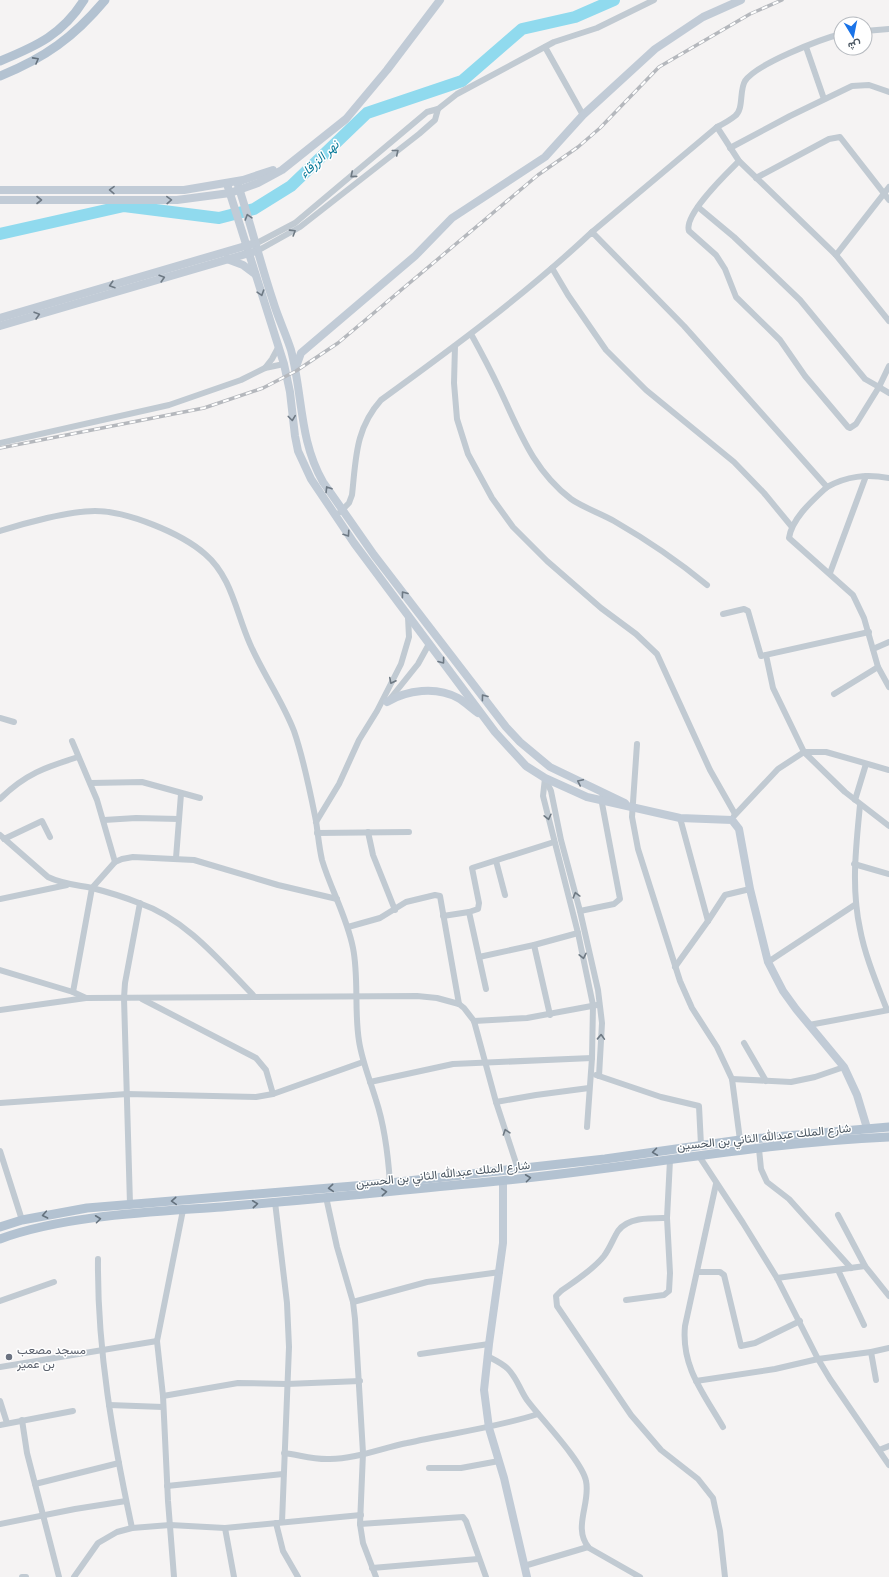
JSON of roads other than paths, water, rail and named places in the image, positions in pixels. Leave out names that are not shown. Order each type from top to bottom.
[{"type":"main road","points":[[0,61],[28,50],[62,28],[74,16],[84,0]]},
{"type":"main road","points":[[0,76],[33,62],[52,50],[83,24],[105,0]]},
{"type":"main road","name":"شارع الملك عبدالله الثاني بن الحسين","points":[[0,1227],[22,1220],[59,1212],[130,1204],[202,1204],[518,1169],[740,1140],[889,1127]]},
{"type":"main road","name":"شارع الملك عبدالله الثاني بن الحسين","points":[[229,1201],[275,1202],[504,1181],[759,1149],[889,1137]]},
{"type":"main road","name":"شارع الملك عبدالله الثاني بن الحسين","points":[[0,1239],[27,1230],[72,1222],[183,1210],[202,1204]]},
{"type":"street","points":[[0,200],[177,200],[240,191],[278,173],[322,140],[357,107],[440,0]]},
{"type":"street","points":[[258,246],[295,223],[427,112],[438,109],[457,94],[560,39],[597,28],[654,0]]},
{"type":"street","points":[[287,374],[295,370],[299,357],[305,350],[415,256],[452,218],[545,157],[583,115],[655,49],[698,20],[741,0]]},
{"type":"street","points":[[873,30],[889,29]]},
{"type":"street","points":[[339,514],[349,503],[352,495],[357,446],[360,432],[374,408],[382,400],[471,334],[552,268],[592,232],[717,127],[737,114],[744,84],[750,75],[764,66],[806,47],[833,37]]},
{"type":"street","points":[[545,47],[583,115]]},
{"type":"street","points":[[806,47],[824,99]]},
{"type":"street","points":[[730,148],[844,89],[859,84],[869,85],[889,92]]},
{"type":"street","points":[[0,318],[258,246],[300,227],[428,126],[435,120],[438,109]]},
{"type":"street","points":[[421,117],[428,126]]},
{"type":"street","points":[[717,127],[739,161],[836,255],[889,321]]},
{"type":"street","points":[[756,178],[829,139],[840,137],[889,200]]},
{"type":"street","points":[[739,161],[698,208],[689,222],[689,232],[716,256],[725,269],[736,297],[780,340],[805,376],[850,428],[856,424],[889,366]]},
{"type":"street","points":[[0,190],[82,189],[162,191],[237,182],[287,165]]},
{"type":"street","points":[[237,182],[258,246],[273,302],[290,348],[295,370],[302,424],[311,456],[323,482],[339,514],[408,617],[485,718],[519,759],[545,778],[568,789],[601,801],[680,818],[734,817],[778,769],[804,752],[826,752],[889,770]]},
{"type":"street","points":[[227,184],[287,374],[298,451],[311,479],[506,727],[520,742],[550,767],[632,807]]},
{"type":"street","points":[[836,255],[889,187]]},
{"type":"street","points":[[698,208],[734,237],[787,287],[809,310],[861,375],[889,393]]},
{"type":"street","points":[[0,326],[226,255],[236,244],[242,231]]},
{"type":"street","points":[[592,232],[684,326],[827,487]]},
{"type":"street","points":[[226,255],[255,274]]},
{"type":"street","points":[[552,268],[568,295],[606,350],[646,390],[734,462],[764,493],[792,527]]},
{"type":"street","points":[[471,334],[493,375],[517,429],[537,464],[560,489],[577,503],[612,520],[647,541],[707,585]]},
{"type":"street","points":[[265,368],[279,346]]},
{"type":"street","points":[[455,346],[454,383],[457,419],[468,454],[492,498],[513,527],[547,561],[601,608],[636,634],[657,654],[739,830],[750,889],[768,962],[783,992],[844,1067],[853,1083],[867,1128]]},
{"type":"street","points":[[290,348],[299,351],[305,350]]},
{"type":"street","points":[[0,443],[169,405],[235,382],[265,368],[284,364]]},
{"type":"street","points":[[830,573],[866,476]]},
{"type":"street","points":[[889,478],[866,476],[843,479],[827,487],[811,501],[792,527],[788,536],[789,539],[830,573],[853,595],[859,605],[869,632],[878,667],[889,688]]},
{"type":"street","points":[[0,531],[28,523],[96,511],[132,518],[176,534],[192,544],[207,555],[225,579],[249,643],[289,719],[304,766],[323,862],[348,927],[353,949],[359,1039],[363,1062],[385,1135],[390,1183]]},
{"type":"street","points":[[723,614],[744,609],[748,611],[760,655],[766,655],[869,632]]},
{"type":"street","points":[[316,822],[339,784],[359,740],[377,711],[407,649],[409,637],[408,617]]},
{"type":"street","points":[[377,711],[387,702],[418,664],[434,634]]},
{"type":"street","points":[[873,649],[889,642]]},
{"type":"street","points":[[766,655],[773,688],[804,752],[824,773],[860,805],[889,826]]},
{"type":"street","points":[[834,694],[878,667]]},
{"type":"street","points":[[387,702],[405,694],[422,691],[438,692],[458,698],[485,718]]},
{"type":"street","points":[[0,718],[14,722]]},
{"type":"street","points":[[72,741],[91,783],[104,820],[115,862]]},
{"type":"street","points":[[637,744],[632,821],[638,849],[675,967],[692,1008],[718,1047],[732,1079],[740,1140]]},
{"type":"street","points":[[0,799],[13,786],[36,771],[78,757]]},
{"type":"street","points":[[855,800],[866,764]]},
{"type":"street","points":[[550,767],[545,778],[543,796],[578,933],[593,1005],[592,1058],[587,1127]]},
{"type":"street","points":[[545,778],[551,791],[561,840],[580,911],[600,1004],[602,1022],[599,1076]]},
{"type":"street","points":[[91,783],[142,782],[200,798]]},
{"type":"street","points":[[580,911],[614,904],[620,899],[601,801],[602,792]]},
{"type":"street","points":[[176,858],[181,794]]},
{"type":"street","points":[[809,1025],[888,1010],[862,939],[856,904],[854,864],[860,805]]},
{"type":"street","points":[[104,820],[136,818],[179,819]]},
{"type":"street","points":[[680,818],[708,921]]},
{"type":"street","points":[[50,837],[42,821],[2,837],[48,877],[69,885],[92,888],[140,903],[170,918],[186,930],[254,996]]},
{"type":"street","points":[[368,832],[373,855],[395,910]]},
{"type":"street","points":[[317,833],[409,832]]},
{"type":"street","points":[[443,916],[470,912],[478,909],[479,903],[472,868],[554,842]]},
{"type":"street","points":[[73,992],[92,888],[115,862],[122,859],[133,857],[176,858],[209,863],[278,885],[337,900]]},
{"type":"street","points":[[496,861],[505,895]]},
{"type":"street","points":[[854,864],[889,874]]},
{"type":"street","points":[[0,899],[69,885]]},
{"type":"street","points":[[675,967],[725,895],[750,889]]},
{"type":"street","points":[[348,927],[380,918],[406,902],[435,895],[441,898],[459,1004]]},
{"type":"street","points":[[130,1204],[124,998],[125,983],[140,903]]},
{"type":"street","points":[[768,962],[856,904]]},
{"type":"street","points":[[470,912],[486,989]]},
{"type":"street","points":[[479,957],[534,945],[578,933]]},
{"type":"street","points":[[534,945],[550,1014]]},
{"type":"street","points":[[0,970],[73,992],[86,998]]},
{"type":"street","points":[[0,1010],[86,998],[141,999],[254,996],[417,996],[437,998],[459,1004],[474,1021],[484,1063],[518,1169]]},
{"type":"street","points":[[141,999],[256,1058],[266,1070],[272,1094]]},
{"type":"street","points":[[474,1021],[514,1020],[600,1004]]},
{"type":"street","points":[[744,1043],[766,1081]]},
{"type":"street","points":[[370,1082],[434,1067],[592,1058]]},
{"type":"street","points":[[0,1103],[127,1094],[240,1098],[272,1094],[363,1062]]},
{"type":"street","points":[[732,1079],[784,1082],[801,1081],[844,1067]]},
{"type":"street","points":[[591,1073],[661,1097],[699,1106],[702,1145]]},
{"type":"street","points":[[496,1102],[589,1088]]},
{"type":"street","points":[[759,1149],[761,1169],[767,1182],[788,1199],[851,1268]]},
{"type":"street","points":[[0,1151],[22,1220]]},
{"type":"street","points":[[699,1156],[716,1184],[744,1223],[777,1278],[800,1320],[818,1359],[845,1403],[889,1465]]},
{"type":"street","points":[[626,1300],[664,1295],[668,1291],[670,1273],[667,1218],[670,1160]]},
{"type":"street","points":[[504,1181],[505,1228],[487,1356],[484,1390],[489,1428],[499,1461],[527,1577]]},
{"type":"street","points":[[716,1184],[685,1326],[684,1340],[688,1365],[723,1427]]},
{"type":"street","points":[[326,1197],[337,1247],[353,1302],[360,1381],[363,1453],[360,1524],[363,1543],[376,1577]]},
{"type":"street","points":[[275,1202],[288,1314],[287,1384],[279,1523],[283,1551],[298,1577]]},
{"type":"street","points":[[174,1577],[167,1486],[163,1396],[157,1341],[183,1210]]},
{"type":"street","points":[[838,1215],[865,1266],[889,1296]]},
{"type":"street","points":[[667,1218],[640,1219],[625,1224],[618,1231],[604,1256],[556,1296],[555,1301],[631,1415],[661,1450],[698,1479],[713,1498],[720,1531],[725,1577]]},
{"type":"street","points":[[98,1259],[98,1288],[109,1405],[132,1528]]},
{"type":"street","points":[[777,1278],[865,1266]]},
{"type":"street","points":[[838,1270],[864,1325]]},
{"type":"street","points":[[353,1302],[427,1282],[500,1272]]},
{"type":"street","points":[[697,1272],[720,1272],[724,1276],[741,1346],[745,1346],[774,1334],[800,1320]]},
{"type":"street","points":[[0,1302],[54,1282]]},
{"type":"street","points":[[0,1367],[157,1341]]},
{"type":"street","points":[[420,1354],[489,1344]]},
{"type":"street","points":[[696,1381],[775,1369],[818,1359],[889,1348]]},
{"type":"street","points":[[871,1352],[876,1380]]},
{"type":"street","points":[[487,1356],[508,1369],[526,1399],[578,1465],[586,1479],[588,1492],[581,1533],[588,1547],[640,1577]]},
{"type":"street","points":[[163,1396],[233,1384],[287,1384],[360,1381]]},
{"type":"street","points":[[0,1401],[7,1423]]},
{"type":"street","points":[[109,1405],[163,1407]]},
{"type":"street","points":[[0,1425],[73,1410]]},
{"type":"street","points":[[284,1453],[313,1459],[331,1460],[424,1439],[489,1428],[538,1414]]},
{"type":"street","points":[[22,1420],[35,1484],[59,1577]]},
{"type":"street","points":[[879,1450],[889,1446]]},
{"type":"street","points":[[429,1468],[461,1468],[499,1461]]},
{"type":"street","points":[[35,1484],[119,1463]]},
{"type":"street","points":[[167,1486],[283,1474]]},
{"type":"street","points":[[0,1524],[126,1501]]},
{"type":"street","points":[[74,1577],[98,1543],[117,1532],[132,1528],[170,1525],[225,1528],[361,1515]]},
{"type":"street","points":[[360,1524],[463,1517],[466,1521],[478,1559],[486,1577]]},
{"type":"street","points":[[225,1528],[232,1576]]},
{"type":"street","points":[[524,1566],[588,1547]]},
{"type":"street","points":[[372,1568],[478,1559]]},
{"type":"waterway","name":"نهر الزرقاء","points":[[0,234],[124,206],[219,218],[254,209],[291,186],[367,113],[462,81],[522,29],[575,17],[614,0]]},
{"type":"railway","points":[[0,448],[204,408],[263,388],[296,371],[338,343],[538,175],[578,147],[600,128],[659,67],[750,14],[782,0]]},
{"type":"place","name":"مسجد مصعب بن عمير","points":[[9,1357]]}]
